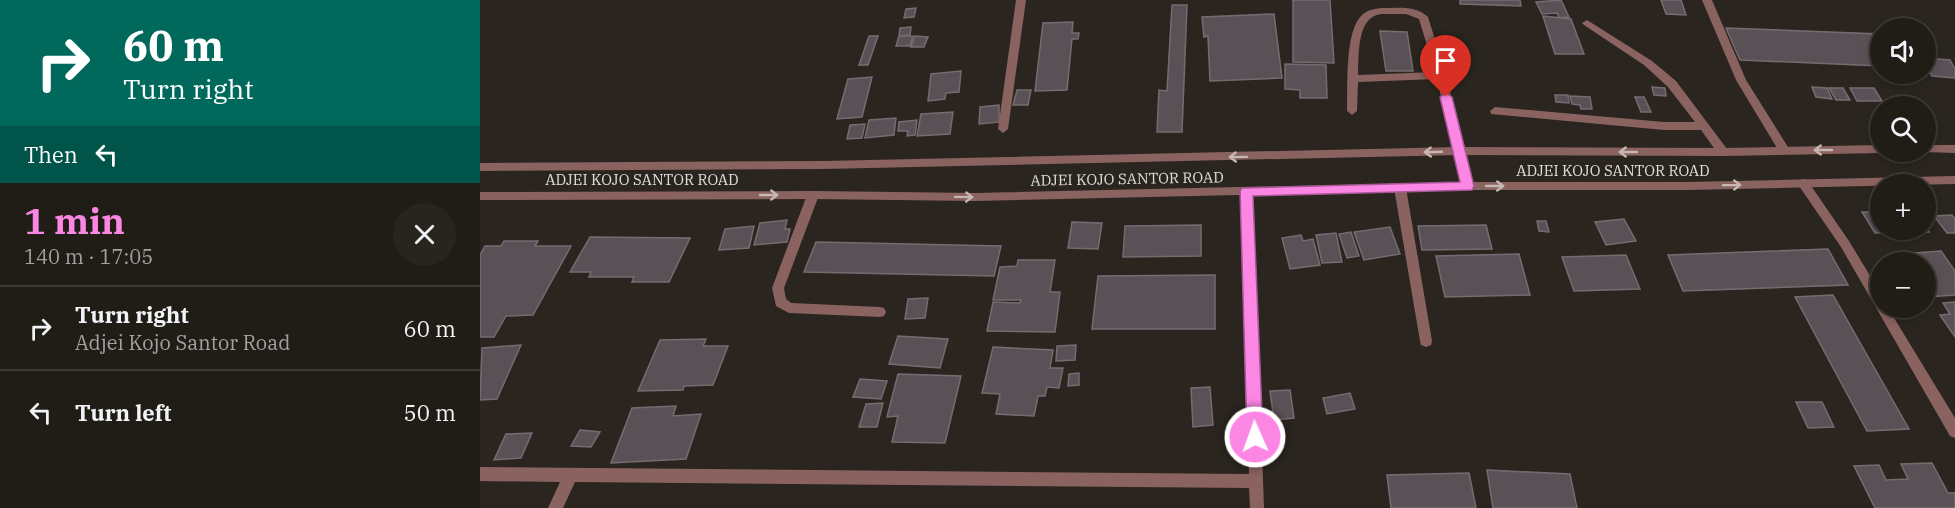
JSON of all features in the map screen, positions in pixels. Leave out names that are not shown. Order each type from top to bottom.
[{"type":"street","points":[[1003,129],[1021,0]]},
{"type":"street","points":[[1707,0],[1741,80],[1784,150]]},
{"type":"street","points":[[1352,111],[1353,66],[1362,20],[1371,12],[1389,11],[1411,11],[1423,17],[1441,75],[1467,186]]},
{"type":"street","points":[[1587,23],[1648,63],[1672,84],[1722,152]]},
{"type":"street","points":[[1354,79],[1441,75]]},
{"type":"street","points":[[1494,111],[1664,126],[1704,126]]},
{"type":"street","name":"ADJEI KOJO SANTOR ROAD","points":[[480,167],[835,165],[1458,151],[1722,152],[1870,149]]},
{"type":"street","points":[[1936,149],[1955,149]]},
{"type":"street","name":"ADJEI KOJO SANTOR ROAD","points":[[480,196],[976,197],[1467,186],[1688,186],[1955,180]]},
{"type":"street","points":[[1803,183],[1845,244],[1870,286]]},
{"type":"street","points":[[1400,188],[1426,341]]},
{"type":"street","points":[[1247,191],[1257,508]]},
{"type":"street","points":[[813,195],[778,288],[780,302],[789,308],[880,312]]},
{"type":"street","points":[[1889,318],[1955,431]]},
{"type":"street","points":[[480,474],[1257,481]]},
{"type":"street","points":[[555,508],[571,475]]},
{"type":"building","points":[[1293,0],[1330,0],[1334,63],[1293,62]]},
{"type":"building","points":[[1460,0],[1520,0],[1521,6],[1460,4]]},
{"type":"building","points":[[1561,0],[1569,17],[1559,18],[1557,13],[1542,14],[1536,2]]},
{"type":"building","points":[[1661,0],[1681,0],[1686,15],[1666,14]]},
{"type":"building","points":[[1172,5],[1187,5],[1182,132],[1157,132],[1159,90],[1167,91]]},
{"type":"building","points":[[916,8],[914,17],[904,18],[906,9]]},
{"type":"building","points":[[1274,14],[1282,78],[1210,81],[1208,36],[1204,37],[1202,17]]},
{"type":"building","points":[[1543,16],[1571,19],[1584,54],[1555,54]]},
{"type":"building","points":[[1073,22],[1072,33],[1079,33],[1078,39],[1072,39],[1067,90],[1035,91],[1043,23]]},
{"type":"building","points":[[911,27],[910,35],[899,36],[900,28]]},
{"type":"building","points":[[1726,28],[1870,34],[1870,66],[1740,60]]},
{"type":"building","points":[[1380,31],[1407,32],[1413,71],[1386,71]]},
{"type":"building","points":[[869,36],[878,36],[868,65],[859,65]]},
{"type":"building","points":[[899,36],[913,36],[910,46],[896,46]]},
{"type":"building","points":[[915,36],[928,37],[924,47],[911,47]]},
{"type":"building","points":[[1936,59],[1950,60],[1955,69],[1955,78],[1936,76]]},
{"type":"building","points":[[1285,64],[1326,65],[1327,98],[1300,98],[1300,90],[1285,89]]},
{"type":"building","points":[[961,71],[959,92],[946,93],[945,99],[928,101],[931,74]]},
{"type":"building","points":[[872,77],[862,117],[837,119],[848,79]]},
{"type":"building","points":[[1652,87],[1665,88],[1666,96],[1654,95]]},
{"type":"building","points":[[1812,87],[1827,88],[1832,99],[1816,97]]},
{"type":"building","points":[[1829,88],[1843,88],[1850,100],[1836,100]]},
{"type":"building","points":[[1850,88],[1874,88],[1879,96],[1870,96],[1870,101],[1857,101]]},
{"type":"building","points":[[1017,90],[1031,90],[1028,105],[1013,105]]},
{"type":"building","points":[[1555,95],[1568,95],[1569,103],[1556,102]]},
{"type":"building","points":[[1570,96],[1590,97],[1592,109],[1581,109],[1580,105],[1572,104]]},
{"type":"building","points":[[1635,97],[1644,97],[1651,112],[1641,112]]},
{"type":"building","points":[[999,105],[999,122],[979,124],[980,107]]},
{"type":"building","points":[[953,112],[950,134],[917,136],[921,114]]},
{"type":"building","points":[[896,118],[894,135],[865,138],[869,120]]},
{"type":"building","points":[[917,120],[915,135],[907,136],[908,131],[898,131],[899,122]]},
{"type":"building","points":[[865,124],[862,138],[847,139],[850,125]]},
{"type":"building","points":[[1862,212],[1870,212],[1870,225]]},
{"type":"building","points":[[1952,215],[1955,219],[1955,233],[1947,233],[1936,216]]},
{"type":"building","points":[[1624,219],[1636,241],[1606,245],[1595,222]]},
{"type":"building","points":[[787,220],[785,229],[790,229],[787,242],[754,245],[760,223]]},
{"type":"building","points":[[1537,221],[1546,221],[1549,232],[1539,231]]},
{"type":"building","points":[[1072,222],[1102,223],[1098,249],[1068,248]]},
{"type":"building","points":[[1201,225],[1201,256],[1123,257],[1125,226]]},
{"type":"building","points":[[1486,225],[1492,249],[1422,250],[1418,226]]},
{"type":"building","points":[[754,226],[749,248],[719,250],[725,229]]},
{"type":"building","points":[[1390,227],[1400,254],[1364,260],[1354,232]]},
{"type":"building","points":[[1351,232],[1359,256],[1347,258],[1339,234]]},
{"type":"building","points":[[1336,233],[1342,262],[1322,263],[1316,235]]},
{"type":"building","points":[[1301,235],[1303,241],[1313,239],[1320,265],[1290,269],[1282,238]]},
{"type":"building","points":[[590,237],[690,238],[669,282],[632,282],[634,277],[589,277],[591,272],[570,272]]},
{"type":"building","points":[[504,241],[538,241],[535,246],[571,246],[533,315],[506,316],[494,337],[480,337],[480,255],[485,246],[501,246]]},
{"type":"building","points":[[816,242],[1001,246],[994,276],[804,272]]},
{"type":"building","points":[[1828,249],[1848,285],[1683,291],[1668,255]]},
{"type":"building","points":[[1941,251],[1955,271],[1955,295],[1936,296],[1936,252],[1928,252]]},
{"type":"building","points":[[1519,254],[1530,295],[1445,297],[1436,256]]},
{"type":"building","points":[[1626,255],[1640,289],[1574,291],[1562,257]]},
{"type":"building","points":[[1018,260],[1055,260],[1050,292],[1060,292],[1055,332],[987,331],[993,302],[1020,303],[1021,300],[993,300],[1000,267],[1017,266]]},
{"type":"building","points":[[1215,275],[1215,329],[1092,329],[1098,276]]},
{"type":"building","points":[[1833,295],[1909,429],[1867,431],[1795,297]]},
{"type":"building","points":[[928,298],[925,318],[905,319],[908,299]]},
{"type":"building","points":[[1955,302],[1955,337],[1940,315],[1950,314],[1943,303]]},
{"type":"building","points":[[898,336],[948,339],[940,368],[889,364]]},
{"type":"building","points":[[706,339],[703,346],[728,346],[713,385],[684,386],[683,390],[638,391],[660,340]]},
{"type":"building","points":[[521,345],[497,399],[480,400],[482,348]]},
{"type":"building","points":[[1076,345],[1075,360],[1056,361],[1057,346]]},
{"type":"building","points":[[993,347],[1053,350],[1050,368],[1063,368],[1059,388],[1047,387],[1045,396],[1038,396],[1034,416],[996,414],[1000,394],[982,393]]},
{"type":"building","points":[[1079,373],[1079,385],[1068,386],[1069,374]]},
{"type":"building","points":[[898,374],[961,376],[945,443],[892,442],[898,416],[887,417]]},
{"type":"building","points":[[860,379],[887,381],[881,399],[853,397]]},
{"type":"building","points":[[1210,387],[1213,425],[1193,427],[1191,388]]},
{"type":"building","points":[[1290,390],[1294,418],[1274,420],[1270,391]]},
{"type":"building","points":[[1350,393],[1355,409],[1327,414],[1323,398]]},
{"type":"building","points":[[1796,402],[1822,402],[1834,427],[1808,428]]},
{"type":"building","points":[[883,403],[877,427],[859,427],[866,404]]},
{"type":"building","points":[[676,406],[673,416],[701,414],[686,459],[611,463],[632,408]]},
{"type":"building","points":[[580,430],[600,432],[591,447],[571,446]]},
{"type":"building","points":[[532,433],[521,458],[494,460],[506,434]]},
{"type":"building","points":[[1932,463],[1948,493],[1955,493],[1955,508],[1875,508],[1854,466],[1879,465],[1886,480],[1908,479],[1901,464]]},
{"type":"building","points":[[1487,470],[1570,474],[1577,508],[1493,508]]},
{"type":"building","points":[[1469,473],[1476,508],[1391,508],[1387,475]]},
{"type":"route","points":[[1255,437],[1247,191],[1467,186],[1446,97]]}]
